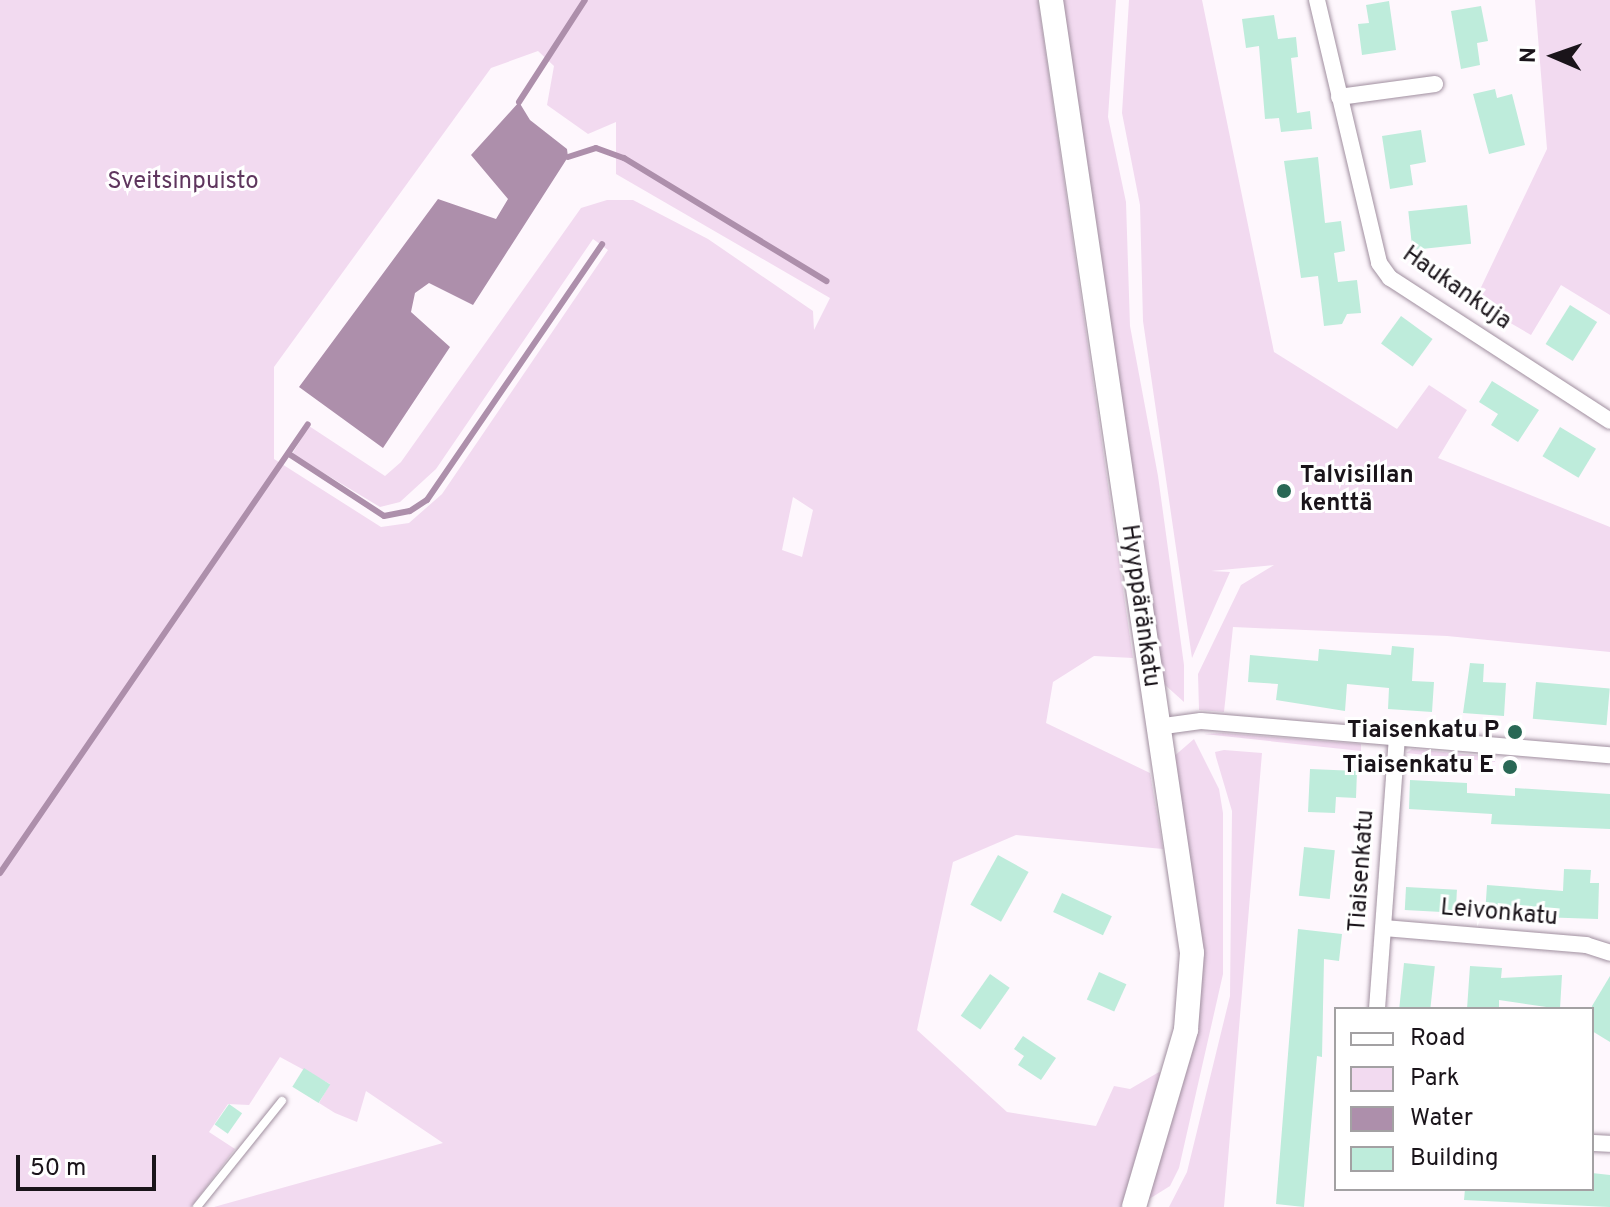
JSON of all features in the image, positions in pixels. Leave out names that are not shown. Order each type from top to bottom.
[{"type":"street","name":"Hyyppäränkatu","points":[[1051,0],[1157,727],[1189,917],[1191,996],[1186,1030],[1134,1207]]},
{"type":"street","name":"Haukankuja","points":[[1317,0],[1374,248],[1390,278],[1610,421]]},
{"type":"street","points":[[1339,97],[1435,84]]},
{"type":"street","points":[[1157,727],[1201,721],[1610,755]]},
{"type":"street","name":"Tiaisenkatu","points":[[1377,1007],[1397,736]]},
{"type":"street","name":"Leivonkatu","points":[[1384,928],[1586,945],[1610,953]]},
{"type":"lane","points":[[197,1207],[282,1101]]},
{"type":"green space","name":"Sveitsinpuisto","points":[[0,0],[1038,0],[1133,658],[1094,656],[1053,682],[1046,723],[1150,773],[1163,849],[1016,835],[953,862],[917,1030],[1007,1112],[1096,1126],[1114,1086],[1130,1089],[1159,1072],[1163,1075],[1123,1207],[214,1207],[443,1143],[366,1091],[357,1122],[335,1113],[319,1103],[330,1084],[280,1057],[249,1105],[228,1104],[209,1132],[235,1149],[191,1207],[0,1207]],"holes":[[[538,51],[554,66],[547,105],[588,134],[616,122],[616,174],[830,298],[814,330],[813,311],[708,239],[633,200],[607,200],[581,208],[401,462],[385,476],[309,426],[292,454],[380,507],[400,502],[436,469],[593,239],[608,250],[442,494],[409,523],[381,527],[274,459],[274,367],[491,68]],[[793,497],[813,510],[802,557],[782,550]]]},
{"type":"green space","points":[[1062,0],[1116,0],[1108,117],[1126,202],[1130,326],[1158,476],[1184,665],[1184,702],[1164,684]]},
{"type":"green space","points":[[1129,0],[1202,0],[1274,352],[1397,429],[1429,385],[1467,410],[1438,458],[1610,527],[1610,652],[1447,636],[1233,627],[1224,712],[1199,710],[1198,674],[1241,585],[1274,565],[1211,571],[1230,572],[1192,658],[1143,321],[1140,205],[1122,113]]},
{"type":"green space","points":[[1535,0],[1610,0],[1610,315],[1561,285],[1531,335],[1474,302],[1547,149]]},
{"type":"green space","points":[[1204,734],[1361,744],[1361,751]]},
{"type":"green space","points":[[1194,739],[1219,789],[1223,813],[1223,974],[1179,1168],[1170,1186],[1146,1201],[1201,944],[1172,758]]},
{"type":"green space","points":[[1412,749],[1496,757],[1495,762],[1406,753]]},
{"type":"green space","points":[[1215,752],[1262,753],[1224,1207],[1169,1207],[1187,1172],[1230,996],[1232,811]]},
{"type":"water","points":[[519,102],[530,120],[567,149],[568,157],[473,305],[429,283],[415,293],[411,312],[450,347],[383,448],[299,387],[438,199],[496,219],[508,199],[471,155]]},
{"type":"building","points":[[1389,1],[1396,50],[1362,55],[1358,24],[1369,23],[1366,5]]},
{"type":"building","points":[[1481,6],[1488,41],[1477,43],[1480,65],[1461,69],[1451,11]]},
{"type":"building","points":[[1274,15],[1278,39],[1296,37],[1298,57],[1291,58],[1297,113],[1310,111],[1312,129],[1281,132],[1279,118],[1265,119],[1259,46],[1246,48],[1242,19]]},
{"type":"building","points":[[1495,89],[1497,98],[1512,94],[1525,145],[1489,154],[1473,94]]},
{"type":"building","points":[[1421,130],[1426,162],[1410,165],[1413,185],[1390,189],[1382,136]]},
{"type":"building","points":[[1318,157],[1325,223],[1341,221],[1345,251],[1334,253],[1338,282],[1357,280],[1361,313],[1347,314],[1342,324],[1324,326],[1318,276],[1301,278],[1284,161]]},
{"type":"building","points":[[1467,205],[1471,244],[1412,250],[1408,211]]},
{"type":"building","points":[[1570,305],[1597,322],[1573,361],[1546,344]]},
{"type":"building","points":[[1401,316],[1433,339],[1413,366],[1381,344]]},
{"type":"building","points":[[1492,381],[1539,410],[1518,442],[1491,425],[1498,414],[1479,402]]},
{"type":"building","points":[[1560,427],[1596,449],[1578,478],[1542,456]]},
{"type":"building","points":[[1392,646],[1414,648],[1412,681],[1434,682],[1432,712],[1388,709],[1389,688],[1347,684],[1345,711],[1276,700],[1278,684],[1248,682],[1250,655],[1318,661],[1319,649],[1391,655]]},
{"type":"building","points":[[1470,663],[1484,664],[1483,682],[1506,683],[1504,716],[1463,713]]},
{"type":"building","points":[[1536,682],[1610,688],[1606,725],[1533,719]]},
{"type":"building","points":[[1310,769],[1357,771],[1356,798],[1336,797],[1335,813],[1308,812]]},
{"type":"building","points":[[1410,780],[1467,783],[1467,793],[1515,796],[1515,788],[1610,794],[1610,829],[1491,824],[1492,814],[1409,809]]},
{"type":"building","points":[[1304,847],[1335,850],[1330,899],[1299,896]]},
{"type":"building","points":[[998,855],[1029,872],[1001,922],[970,905]]},
{"type":"building","points":[[1564,869],[1591,870],[1590,883],[1599,883],[1598,919],[1485,915],[1487,885],[1563,891]]},
{"type":"building","points":[[1406,887],[1457,890],[1456,913],[1405,910]]},
{"type":"building","points":[[1062,893],[1112,916],[1103,935],[1053,912]]},
{"type":"building","points":[[1298,929],[1342,934],[1339,961],[1324,959],[1322,1057],[1317,1056],[1304,1207],[1276,1204]]},
{"type":"building","points":[[1404,963],[1435,966],[1431,1007],[1399,1007]]},
{"type":"building","points":[[1470,966],[1502,968],[1501,978],[1562,975],[1560,1007],[1499,1000],[1499,1007],[1467,1007]]},
{"type":"building","points":[[1099,972],[1126,984],[1114,1012],[1087,999]]},
{"type":"building","points":[[990,974],[1010,988],[980,1030],[961,1016]]},
{"type":"building","points":[[1610,976],[1610,1042],[1594,1032],[1592,1006]]},
{"type":"building","points":[[1023,1036],[1056,1058],[1041,1080],[1018,1065],[1024,1056],[1014,1049]]},
{"type":"building","points":[[304,1068],[330,1084],[319,1103],[292,1087]]},
{"type":"building","points":[[229,1104],[242,1113],[228,1134],[215,1124]]},
{"type":"building","points":[[1594,1173],[1610,1175],[1610,1207],[1464,1200],[1465,1191],[1594,1191]]},
{"type":"waterway","points":[[519,102],[585,0]]},
{"type":"waterway","points":[[568,157],[596,148],[624,158],[826,281]]},
{"type":"waterway","points":[[289,454],[384,516],[410,511],[427,500],[602,244]]},
{"type":"waterway","points":[[0,873],[308,424]]},
{"type":"place","name":"Talvisillan kenttä","points":[[1284,491]]},
{"type":"place","name":"Tiaisenkatu P","points":[[1515,732]]},
{"type":"place","name":"Tiaisenkatu E","points":[[1510,767]]}]
